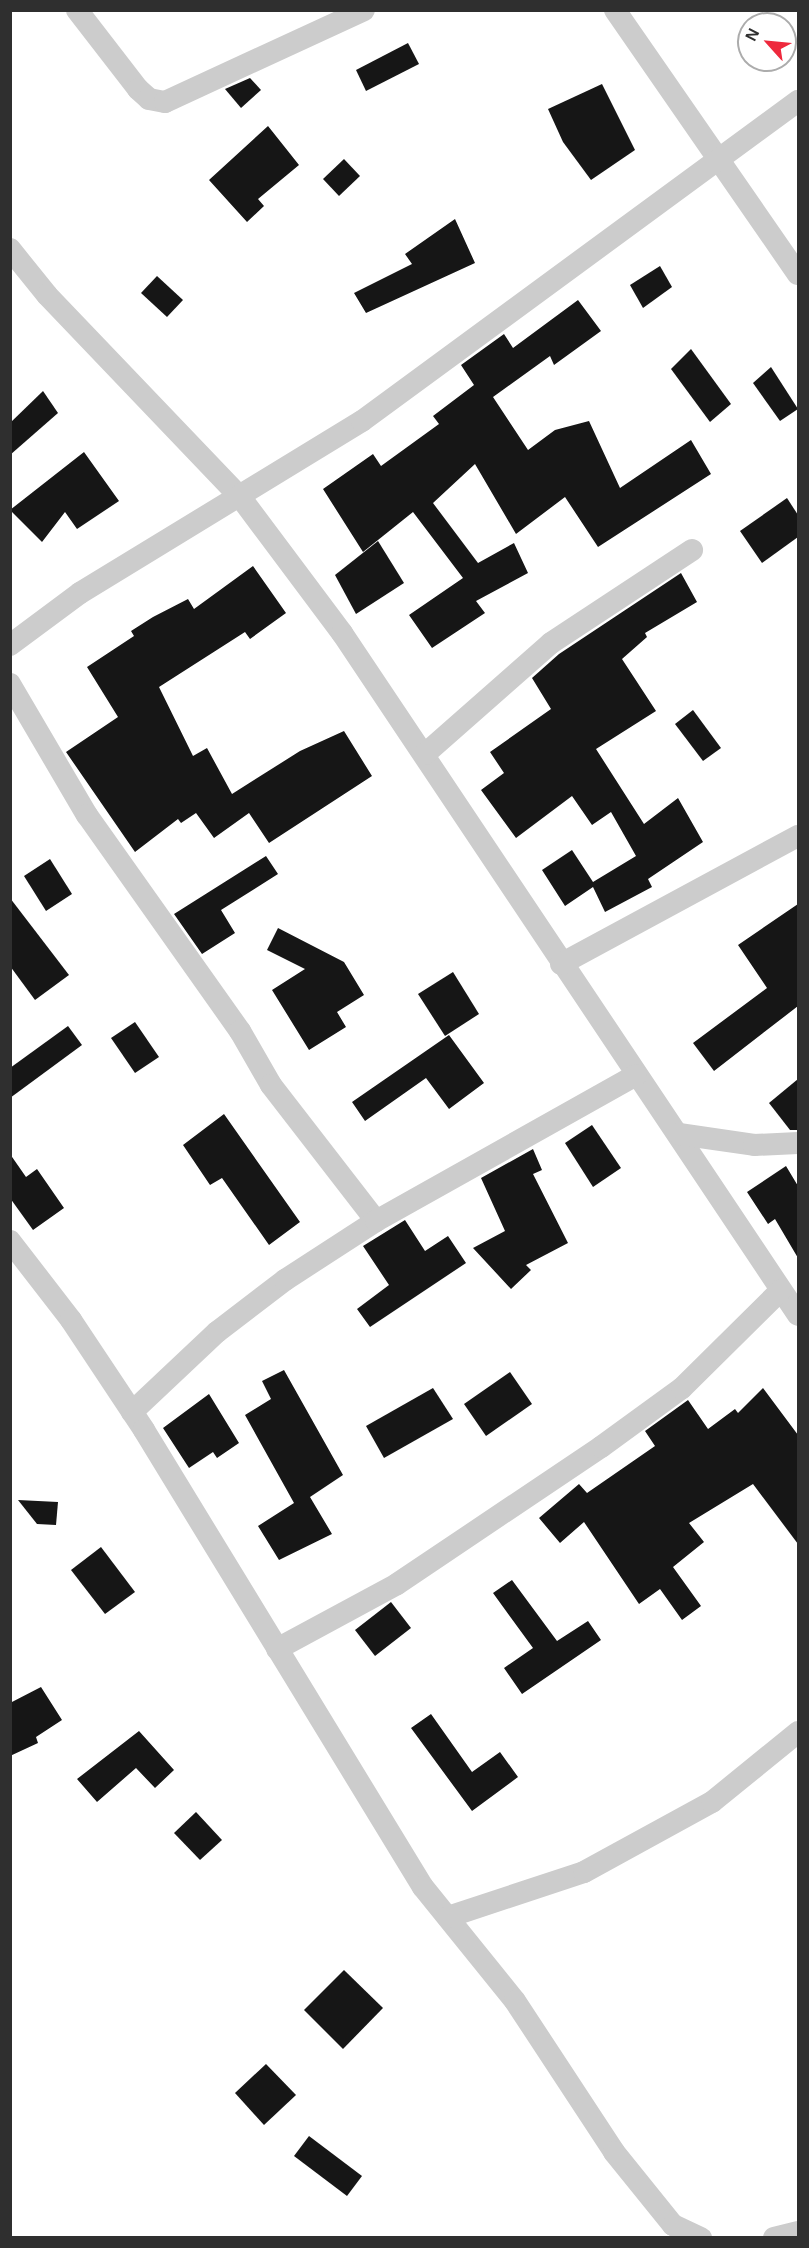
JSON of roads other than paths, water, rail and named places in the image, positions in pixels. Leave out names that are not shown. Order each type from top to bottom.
[{"type":"street","points":[[77,10],[138,89],[149,99],[165,102],[364,10]]},
{"type":"street","points":[[615,10],[723,161],[798,274]]},
{"type":"street","points":[[10,645],[80,593],[241,498],[362,421],[582,256],[723,161],[798,101]]},
{"type":"street","points":[[10,249],[47,295],[241,498],[425,754],[561,964],[636,1076],[679,1134],[798,1316]]},
{"type":"street","points":[[425,754],[551,643],[692,550]]},
{"type":"street","points":[[10,684],[87,814],[240,1031],[271,1084],[376,1221]]},
{"type":"street","points":[[561,964],[798,836]]},
{"type":"street","points":[[132,1412],[226,1326],[285,1280],[376,1221],[636,1076]]},
{"type":"street","points":[[679,1134],[754,1145],[798,1143]]},
{"type":"street","points":[[10,1241],[71,1320],[132,1412],[423,1887],[515,2001],[614,2152],[673,2225],[701,2238]]},
{"type":"street","points":[[277,1649],[397,1584],[601,1447],[681,1388],[781,1290]]},
{"type":"street","points":[[448,1917],[584,1872],[712,1802],[798,1732]]},
{"type":"street","points":[[774,2238],[798,2232]]}]
